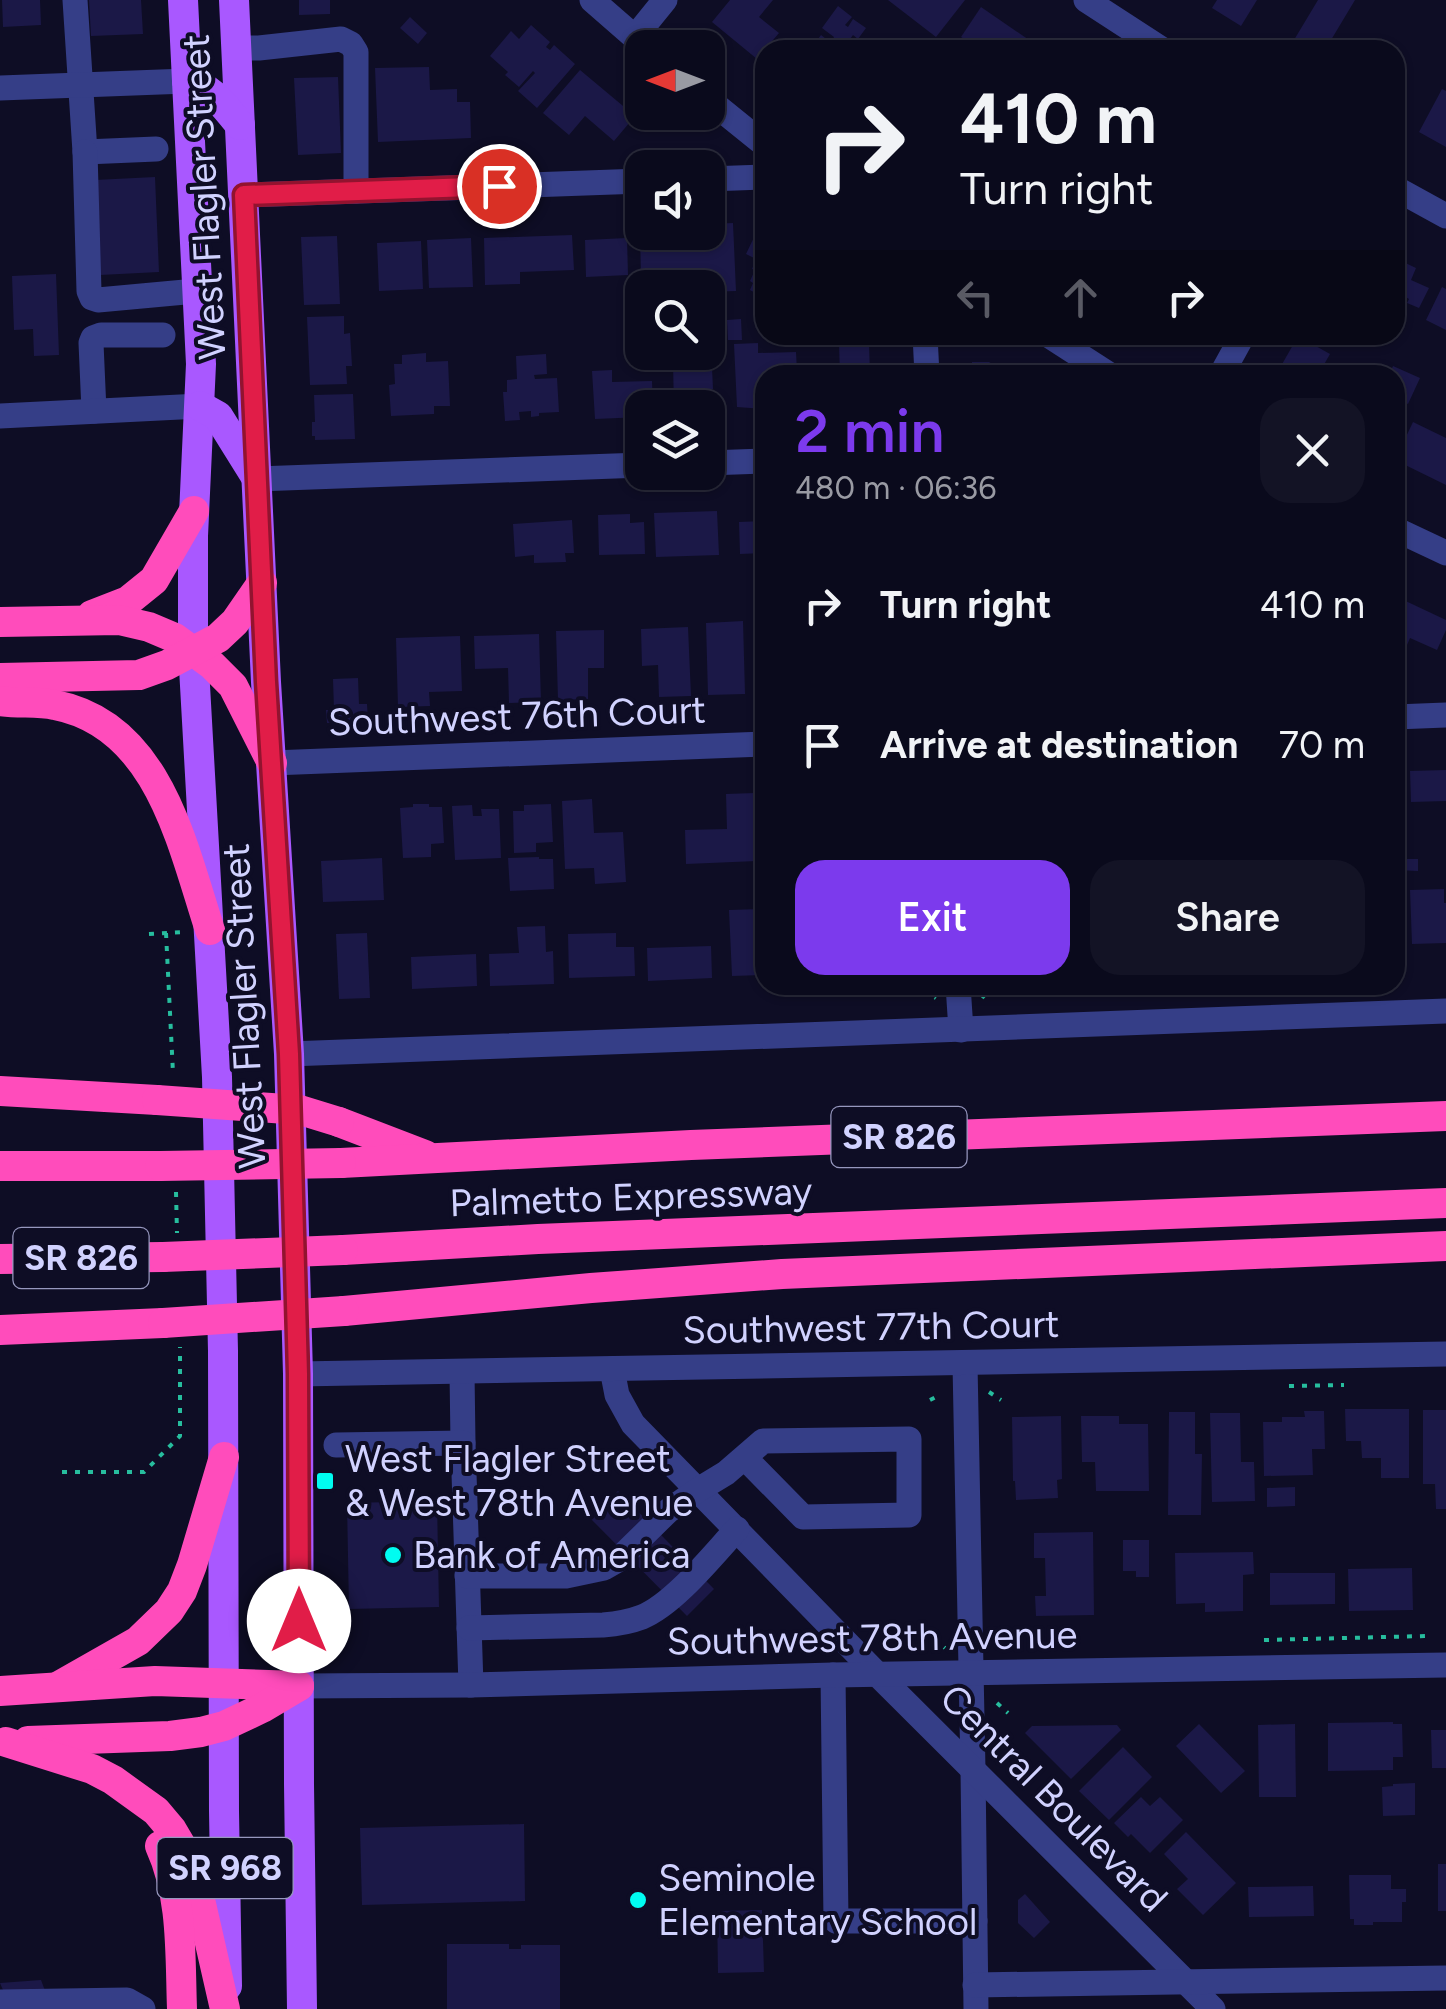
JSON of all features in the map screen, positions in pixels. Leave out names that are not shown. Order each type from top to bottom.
[{"type":"highway","points":[[78,621],[128,601],[154,580],[194,511]]},
{"type":"highway","points":[[0,678],[139,675],[167,665],[218,638],[235,622],[262,583]]},
{"type":"highway","points":[[0,622],[120,620],[175,638],[233,686],[272,763]]},
{"type":"highway","points":[[0,701],[55,705],[86,715],[107,726],[131,748],[146,767],[174,820],[210,930]]},
{"type":"highway","points":[[0,1092],[300,1110],[437,1159]]},
{"type":"highway","name":"Palmetto Expressway","points":[[0,1166],[341,1164],[690,1145],[1446,1116]]},
{"type":"highway","name":"Palmetto Expressway","points":[[0,1259],[163,1257],[1446,1203]]},
{"type":"highway","points":[[0,1330],[344,1310],[782,1274],[1438,1248]]},
{"type":"highway","points":[[56,1687],[129,1647],[169,1611],[192,1565],[224,1457]]},
{"type":"highway","points":[[0,1691],[154,1681],[299,1686]]},
{"type":"highway","points":[[3,1742],[170,1736],[224,1726],[299,1686]]},
{"type":"highway","points":[[3,1742],[92,1769],[156,1811],[182,1847],[196,1882],[226,2009]]},
{"type":"highway","points":[[128,1791],[160,1845],[173,1881],[182,2009]]},
{"type":"main road","name":"West Flagler Street","points":[[184,0],[201,364],[193,650],[217,1077],[224,1457],[226,2009]]},
{"type":"main road","name":"West Flagler Street","points":[[234,0],[289,1054],[298,1374],[302,2009]]},
{"type":"main road","points":[[187,80],[214,94],[240,126]]},
{"type":"main road","points":[[200,406],[218,416],[257,479]]},
{"type":"street","points":[[75,0],[89,291],[98,300],[196,292]]},
{"type":"street","points":[[592,0],[627,30]]},
{"type":"street","points":[[648,30],[665,0]]},
{"type":"street","points":[[1086,0],[1148,40]]},
{"type":"street","points":[[237,48],[341,39],[351,44],[356,52],[356,191]]},
{"type":"street","points":[[0,88],[187,80]]},
{"type":"street","points":[[725,113],[755,137]]},
{"type":"street","points":[[85,152],[156,149]]},
{"type":"street","points":[[725,178],[755,177]]},
{"type":"street","points":[[244,195],[625,183]]},
{"type":"street","points":[[1405,193],[1446,216]]},
{"type":"street","points":[[94,411],[93,338],[101,334],[162,335]]},
{"type":"street","points":[[1064,345],[1094,365]]},
{"type":"street","points":[[0,416],[200,406]]},
{"type":"street","points":[[725,462],[755,461]]},
{"type":"street","points":[[257,479],[625,466]]},
{"type":"street","points":[[1405,534],[1446,553]]},
{"type":"street","points":[[1405,717],[1446,715]]},
{"type":"street","name":"Southwest 76th Court","points":[[272,763],[755,744]]},
{"type":"street","points":[[959,995],[961,1030]]},
{"type":"street","points":[[289,1054],[1446,1011]]},
{"type":"street","name":"Southwest 77th Court","points":[[298,1374],[1446,1354]]},
{"type":"street","points":[[965,1364],[976,1997],[1186,1982],[1446,1978]]},
{"type":"street","name":"Central Boulevard","points":[[612,1369],[618,1395],[633,1424],[1212,2009]]},
{"type":"street","points":[[462,1372],[471,1685]]},
{"type":"street","points":[[467,1576],[566,1576],[604,1568],[618,1560],[668,1512],[726,1473],[763,1442],[909,1439],[910,1515],[803,1517],[745,1458]]},
{"type":"street","points":[[336,1445],[463,1443]]},
{"type":"street","points":[[469,1628],[602,1625],[645,1616],[666,1603],[738,1530]]},
{"type":"street","name":"Southwest 78th Avenue","points":[[299,1686],[1446,1665]]},
{"type":"street","points":[[833,1675],[836,1921],[975,1921]]},
{"type":"street","points":[[0,2002],[128,2000],[143,2009]]},
{"type":"path","points":[[149,934],[210,930]]},
{"type":"path","points":[[1289,1386],[1344,1385]]},
{"type":"path","points":[[988,1391],[1001,1400]]},
{"type":"path","points":[[62,1472],[144,1472],[180,1436],[180,1419]]},
{"type":"path","points":[[1264,1640],[1426,1636]]},
{"type":"path","points":[[934,1639],[952,1654]]},
{"type":"path","points":[[990,1696],[1008,1713]]},
{"type":"building","points":[[2,0],[40,0],[41,25],[3,27]]},
{"type":"building","points":[[89,0],[141,0],[143,34],[91,36]]},
{"type":"building","points":[[299,0],[330,0],[330,14],[299,15]]},
{"type":"building","points":[[730,0],[773,0],[759,17],[779,33],[773,40],[755,40],[755,57],[712,22]]},
{"type":"building","points":[[888,0],[965,0],[936,37]]},
{"type":"building","points":[[1217,0],[1257,0],[1241,26],[1212,8]]},
{"type":"building","points":[[1318,0],[1355,0],[1331,40],[1294,40]]},
{"type":"building","points":[[838,6],[852,17],[845,25],[848,27],[853,19],[866,28],[858,39],[853,35],[849,40],[832,40],[834,37],[822,28]]},
{"type":"building","points":[[981,7],[1029,40],[966,40],[961,37]]},
{"type":"building","points":[[410,17],[427,33],[418,44],[400,28]]},
{"type":"building","points":[[531,25],[550,42],[546,47],[550,50],[554,45],[575,64],[537,108],[518,91],[535,73],[519,87],[490,56],[511,31],[519,39]]},
{"type":"building","points":[[429,67],[430,90],[457,89],[457,102],[470,102],[471,138],[378,142],[375,68]]},
{"type":"building","points":[[580,70],[625,108],[625,128],[614,141],[585,116],[569,135],[543,113]]},
{"type":"building","points":[[338,77],[341,153],[298,155],[294,78]]},
{"type":"building","points":[[1442,89],[1446,91],[1446,147],[1419,132]]},
{"type":"building","points":[[155,177],[159,272],[100,275],[95,180]]},
{"type":"building","points":[[725,223],[733,223],[736,291],[725,291],[725,270],[641,270],[640,250],[725,250]]},
{"type":"building","points":[[572,235],[574,270],[520,272],[520,284],[485,285],[484,238]]},
{"type":"building","points":[[755,235],[755,258],[746,254]]},
{"type":"building","points":[[337,236],[340,304],[304,305],[301,237]]},
{"type":"building","points":[[471,238],[473,287],[429,288],[427,240]]},
{"type":"building","points":[[625,238],[625,275],[586,277],[585,240]]},
{"type":"building","points":[[421,241],[423,289],[379,291],[377,243]]},
{"type":"building","points":[[1405,263],[1416,268],[1411,280],[1429,288],[1419,308],[1407,303],[1409,299],[1405,297]]},
{"type":"building","points":[[755,270],[755,293],[750,290]]},
{"type":"building","points":[[56,274],[59,355],[34,356],[33,329],[14,330],[12,276]]},
{"type":"building","points":[[1442,287],[1446,289],[1446,330],[1426,320]]},
{"type":"building","points":[[344,316],[344,334],[350,333],[352,366],[346,366],[347,384],[310,385],[307,317]]},
{"type":"building","points":[[741,319],[742,340],[728,340],[727,320]]},
{"type":"building","points":[[755,343],[758,353],[796,352],[797,365],[755,365],[755,408],[737,407],[734,344]]},
{"type":"building","points":[[839,345],[869,345],[870,365],[840,365]]},
{"type":"building","points":[[1293,345],[1314,345],[1330,354],[1324,365],[1282,365]]},
{"type":"building","points":[[426,353],[426,362],[448,361],[450,406],[434,406],[434,414],[391,416],[389,385],[395,384],[394,364],[402,364],[402,355]]},
{"type":"building","points":[[546,354],[547,374],[534,375],[535,379],[557,378],[559,412],[531,417],[531,411],[519,412],[520,420],[505,421],[503,392],[507,392],[507,380],[517,379],[516,356]]},
{"type":"building","points":[[612,370],[612,382],[652,381],[652,390],[625,390],[625,418],[595,419],[592,371]]},
{"type":"building","points":[[673,370],[712,370],[713,389],[674,390]]},
{"type":"building","points":[[1405,371],[1420,378],[1408,404],[1405,403]]},
{"type":"building","points":[[353,394],[355,439],[315,440],[314,395]]},
{"type":"building","points":[[1413,422],[1446,438],[1446,485],[1405,465],[1405,439]]},
{"type":"building","points":[[717,511],[719,555],[656,557],[654,513]]},
{"type":"building","points":[[630,514],[630,523],[644,522],[645,554],[599,555],[598,515]]},
{"type":"building","points":[[572,520],[574,553],[565,553],[566,562],[534,563],[534,555],[515,557],[513,524]]},
{"type":"building","points":[[755,521],[755,553],[740,554],[739,522]]},
{"type":"building","points":[[1405,601],[1446,620],[1437,650],[1410,638],[1405,650]]},
{"type":"building","points":[[743,621],[745,694],[708,695],[706,623]]},
{"type":"building","points":[[688,627],[691,696],[659,697],[658,665],[642,666],[641,629]]},
{"type":"building","points":[[604,630],[604,668],[588,668],[588,699],[558,700],[556,631]]},
{"type":"building","points":[[539,634],[541,702],[509,703],[508,668],[475,669],[474,636]]},
{"type":"building","points":[[460,636],[462,691],[429,692],[430,706],[398,707],[396,638]]},
{"type":"building","points":[[358,678],[359,704],[367,704],[368,721],[327,723],[326,710],[334,710],[333,679]]},
{"type":"building","points":[[1446,770],[1446,801],[1411,802],[1410,771]]},
{"type":"building","points":[[755,793],[755,861],[686,864],[685,830],[727,829],[726,794]]},
{"type":"building","points":[[592,799],[594,833],[623,832],[626,882],[595,884],[594,868],[565,869],[562,801]]},
{"type":"building","points":[[413,804],[442,807],[444,843],[431,844],[431,857],[403,858],[400,808]]},
{"type":"building","points":[[551,804],[553,842],[536,843],[536,852],[514,853],[513,811],[524,811],[524,805]]},
{"type":"building","points":[[472,805],[473,816],[482,816],[481,809],[499,809],[501,858],[455,860],[452,806]]},
{"type":"building","points":[[382,858],[384,900],[323,902],[321,861]]},
{"type":"building","points":[[508,858],[553,859],[554,889],[510,891]]},
{"type":"building","points":[[1405,859],[1418,859],[1418,871],[1405,870]]},
{"type":"building","points":[[1444,889],[1446,943],[1412,944],[1410,890]]},
{"type":"building","points":[[755,909],[755,975],[732,976],[729,910]]},
{"type":"building","points":[[545,926],[546,952],[553,951],[554,984],[490,986],[489,954],[519,953],[517,927]]},
{"type":"building","points":[[367,933],[370,998],[339,999],[336,934]]},
{"type":"building","points":[[616,933],[616,947],[634,947],[635,976],[569,978],[568,934]]},
{"type":"building","points":[[711,946],[712,978],[648,981],[647,948]]},
{"type":"building","points":[[476,954],[477,986],[412,989],[411,957]]},
{"type":"building","points":[[1345,1409],[1409,1409],[1409,1478],[1381,1478],[1381,1458],[1362,1458],[1361,1441],[1346,1441]]},
{"type":"building","points":[[1423,1410],[1446,1410],[1446,1509],[1436,1509],[1435,1484],[1423,1484]]},
{"type":"building","points":[[1304,1411],[1324,1411],[1325,1449],[1312,1449],[1313,1475],[1264,1476],[1263,1422],[1305,1417]]},
{"type":"building","points":[[1169,1412],[1195,1412],[1195,1454],[1202,1454],[1201,1515],[1168,1515]]},
{"type":"building","points":[[1210,1413],[1240,1413],[1241,1462],[1254,1462],[1255,1501],[1212,1502]]},
{"type":"building","points":[[1061,1416],[1062,1479],[1057,1480],[1058,1498],[1016,1500],[1012,1417]]},
{"type":"building","points":[[1081,1416],[1119,1416],[1119,1424],[1148,1424],[1149,1491],[1096,1491],[1095,1462],[1082,1462]]},
{"type":"building","points":[[1295,1487],[1295,1506],[1267,1507],[1267,1488]]},
{"type":"building","points":[[618,1491],[714,1589],[687,1616],[590,1518]]},
{"type":"building","name":"Bank of America","points":[[437,1501],[439,1607],[349,1609],[347,1503]]},
{"type":"building","points":[[1093,1532],[1094,1615],[1036,1616],[1035,1596],[1046,1596],[1045,1558],[1034,1558],[1034,1533]]},
{"type":"building","points":[[1123,1540],[1149,1540],[1149,1577],[1123,1571]]},
{"type":"building","points":[[1253,1552],[1254,1574],[1243,1575],[1243,1611],[1205,1612],[1205,1603],[1176,1604],[1175,1553]]},
{"type":"building","points":[[1412,1568],[1413,1610],[1349,1611],[1348,1569]]},
{"type":"building","points":[[1270,1573],[1335,1573],[1335,1604],[1270,1605]]},
{"type":"building","points":[[1328,1723],[1402,1724],[1403,1757],[1393,1757],[1393,1770],[1328,1771]]},
{"type":"building","points":[[1199,1724],[1245,1771],[1221,1793],[1176,1746]]},
{"type":"building","points":[[1295,1724],[1296,1797],[1259,1797],[1258,1725]]},
{"type":"building","points":[[1117,1725],[1121,1730],[1071,1779],[1025,1733],[1032,1726]]},
{"type":"building","points":[[1431,1730],[1446,1730],[1446,1768],[1432,1768]]},
{"type":"building","points":[[1123,1747],[1152,1777],[1109,1820],[1079,1791]]},
{"type":"building","points":[[1415,1783],[1415,1815],[1383,1816],[1382,1787]]},
{"type":"building","points":[[1141,1797],[1150,1806],[1160,1797],[1183,1820],[1150,1853],[1114,1823]]},
{"type":"building","points":[[524,1824],[525,1901],[362,1905],[360,1828]]},
{"type":"building","points":[[1186,1832],[1236,1883],[1203,1915],[1177,1889],[1188,1879],[1164,1854]]},
{"type":"building","points":[[1438,1864],[1446,1864],[1446,1911],[1438,1911]]},
{"type":"building","points":[[1349,1875],[1391,1875],[1391,1889],[1406,1889],[1402,1922],[1354,1925],[1354,1919],[1350,1919]]},
{"type":"building","points":[[1313,1886],[1314,1916],[1249,1917],[1248,1887]]},
{"type":"building","points":[[1025,1894],[1050,1922],[1034,1938],[1018,1923],[1018,1900]]},
{"type":"building","points":[[762,1910],[764,1972],[718,1973],[717,1911]]},
{"type":"building","points":[[447,1944],[509,1944],[509,1949],[521,1949],[521,1945],[560,1945],[560,2009],[447,2009]]},
{"type":"building","points":[[41,1980],[52,2009],[11,2009],[0,1983]]},
{"type":"place","name":"West Flagler Street & West 78th Avenue","points":[[325,1481]]},
{"type":"place","name":"Bank of America","points":[[393,1555]]},
{"type":"place","name":"Seminole Elementary School","points":[[638,1900]]},
{"type":"route","points":[[299,1621],[298,1374],[289,1054],[266,682],[244,195],[499,186]]}]
